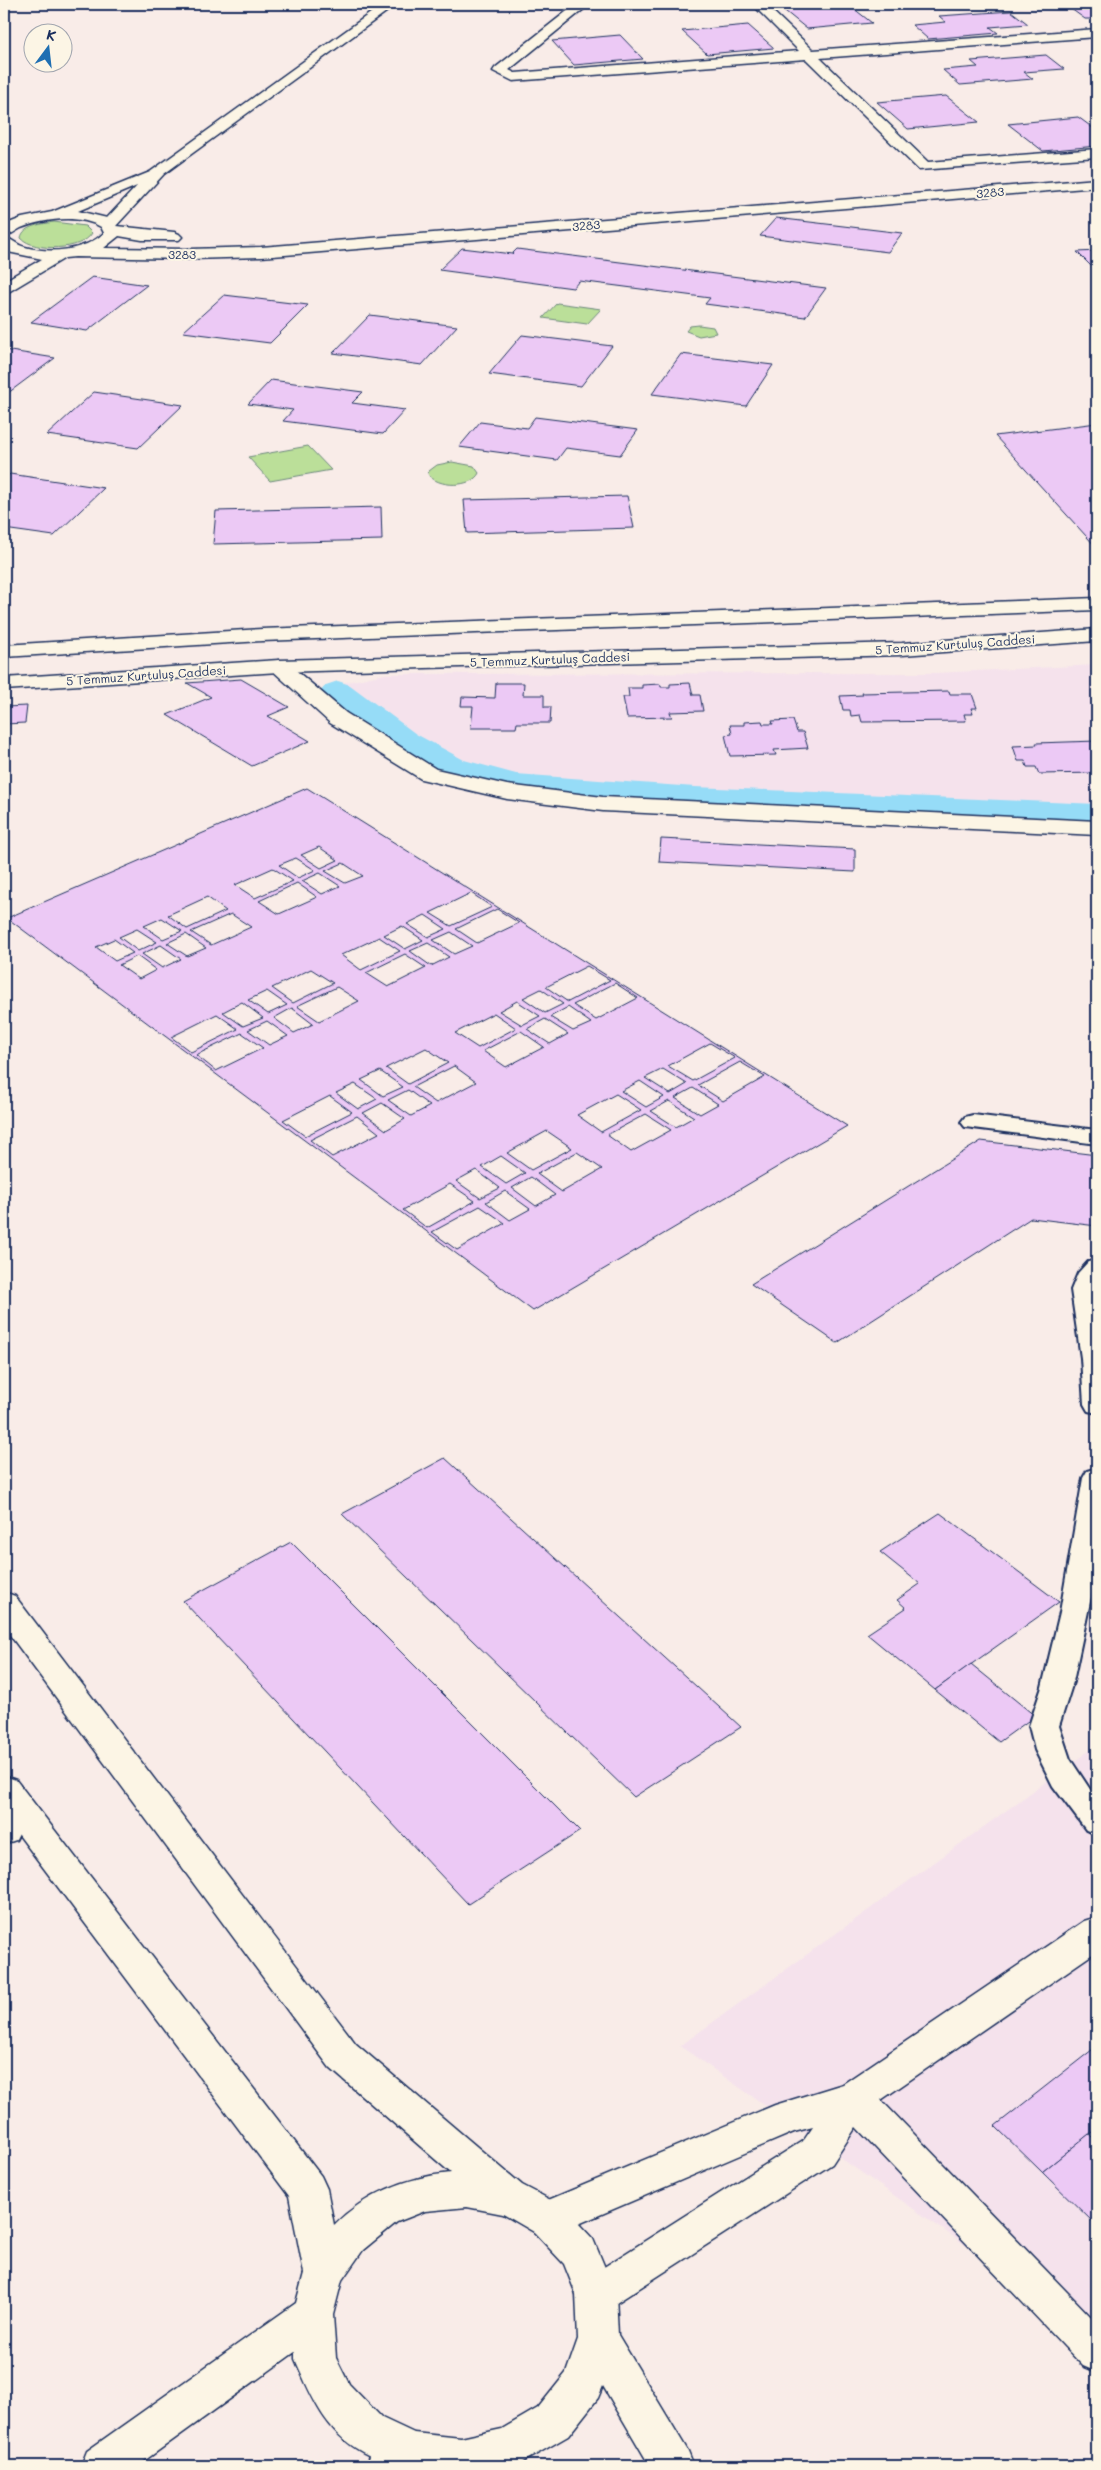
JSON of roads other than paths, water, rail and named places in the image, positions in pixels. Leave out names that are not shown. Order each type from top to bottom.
[{"type":"street","points":[[4,221],[55,215],[159,171],[391,4]]},
{"type":"street","points":[[584,4],[500,72],[513,77],[1097,33]]},
{"type":"street","points":[[758,4],[924,167],[1097,153]]},
{"type":"street","name":"3283","points":[[920,182],[1097,167]]},
{"type":"street","points":[[4,288],[68,253],[104,242],[112,234],[110,227],[159,171]]},
{"type":"street","name":"3283","points":[[4,242],[23,251],[68,253],[190,254],[261,252],[1097,183]]},
{"type":"street","name":"3283","points":[[55,215],[82,216],[110,227],[142,235],[185,238]]},
{"type":"street","points":[[4,242],[10,226],[29,219]]},
{"type":"street","points":[[4,650],[262,635],[1097,604]]},
{"type":"street","name":"5 Temmuz Kurtuluş Caddesi","points":[[4,684],[280,666],[902,649],[1097,635]]},
{"type":"street","points":[[280,666],[338,718],[429,774],[507,792],[603,804],[1097,828]]},
{"type":"street","points":[[4,1604],[343,2056],[419,2123],[510,2198],[548,2219],[579,2252],[596,2294],[598,2339],[583,2384],[553,2422],[510,2448],[465,2463],[399,2460],[367,2433],[334,2398],[316,2358],[313,2315],[324,2273],[349,2237],[383,2209],[424,2193],[467,2189],[510,2198]]},
{"type":"street","points":[[8,1808],[308,2189],[324,2273]]},
{"type":"street","points":[[548,2219],[788,2117],[854,2098],[1097,1932]]},
{"type":"street","points":[[596,2294],[818,2152],[854,2098]]},
{"type":"street","points":[[854,2098],[1097,2352]]},
{"type":"street","points":[[102,2466],[313,2315]]},
{"type":"street","points":[[598,2339],[673,2466]]},
{"type":"lane","points":[[973,1122],[1097,1137]]},
{"type":"lane","points":[[1097,1268],[1087,1279],[1084,1290],[1094,1358],[1097,1404]]},
{"type":"lane","points":[[1097,1478],[1090,1538],[1078,1601],[1056,1689],[1044,1726],[1051,1750],[1063,1776],[1080,1802],[1097,1821]]},
{"type":"waterway","points":[[338,692],[403,742],[451,768],[515,785],[695,798],[1097,815]]}]
